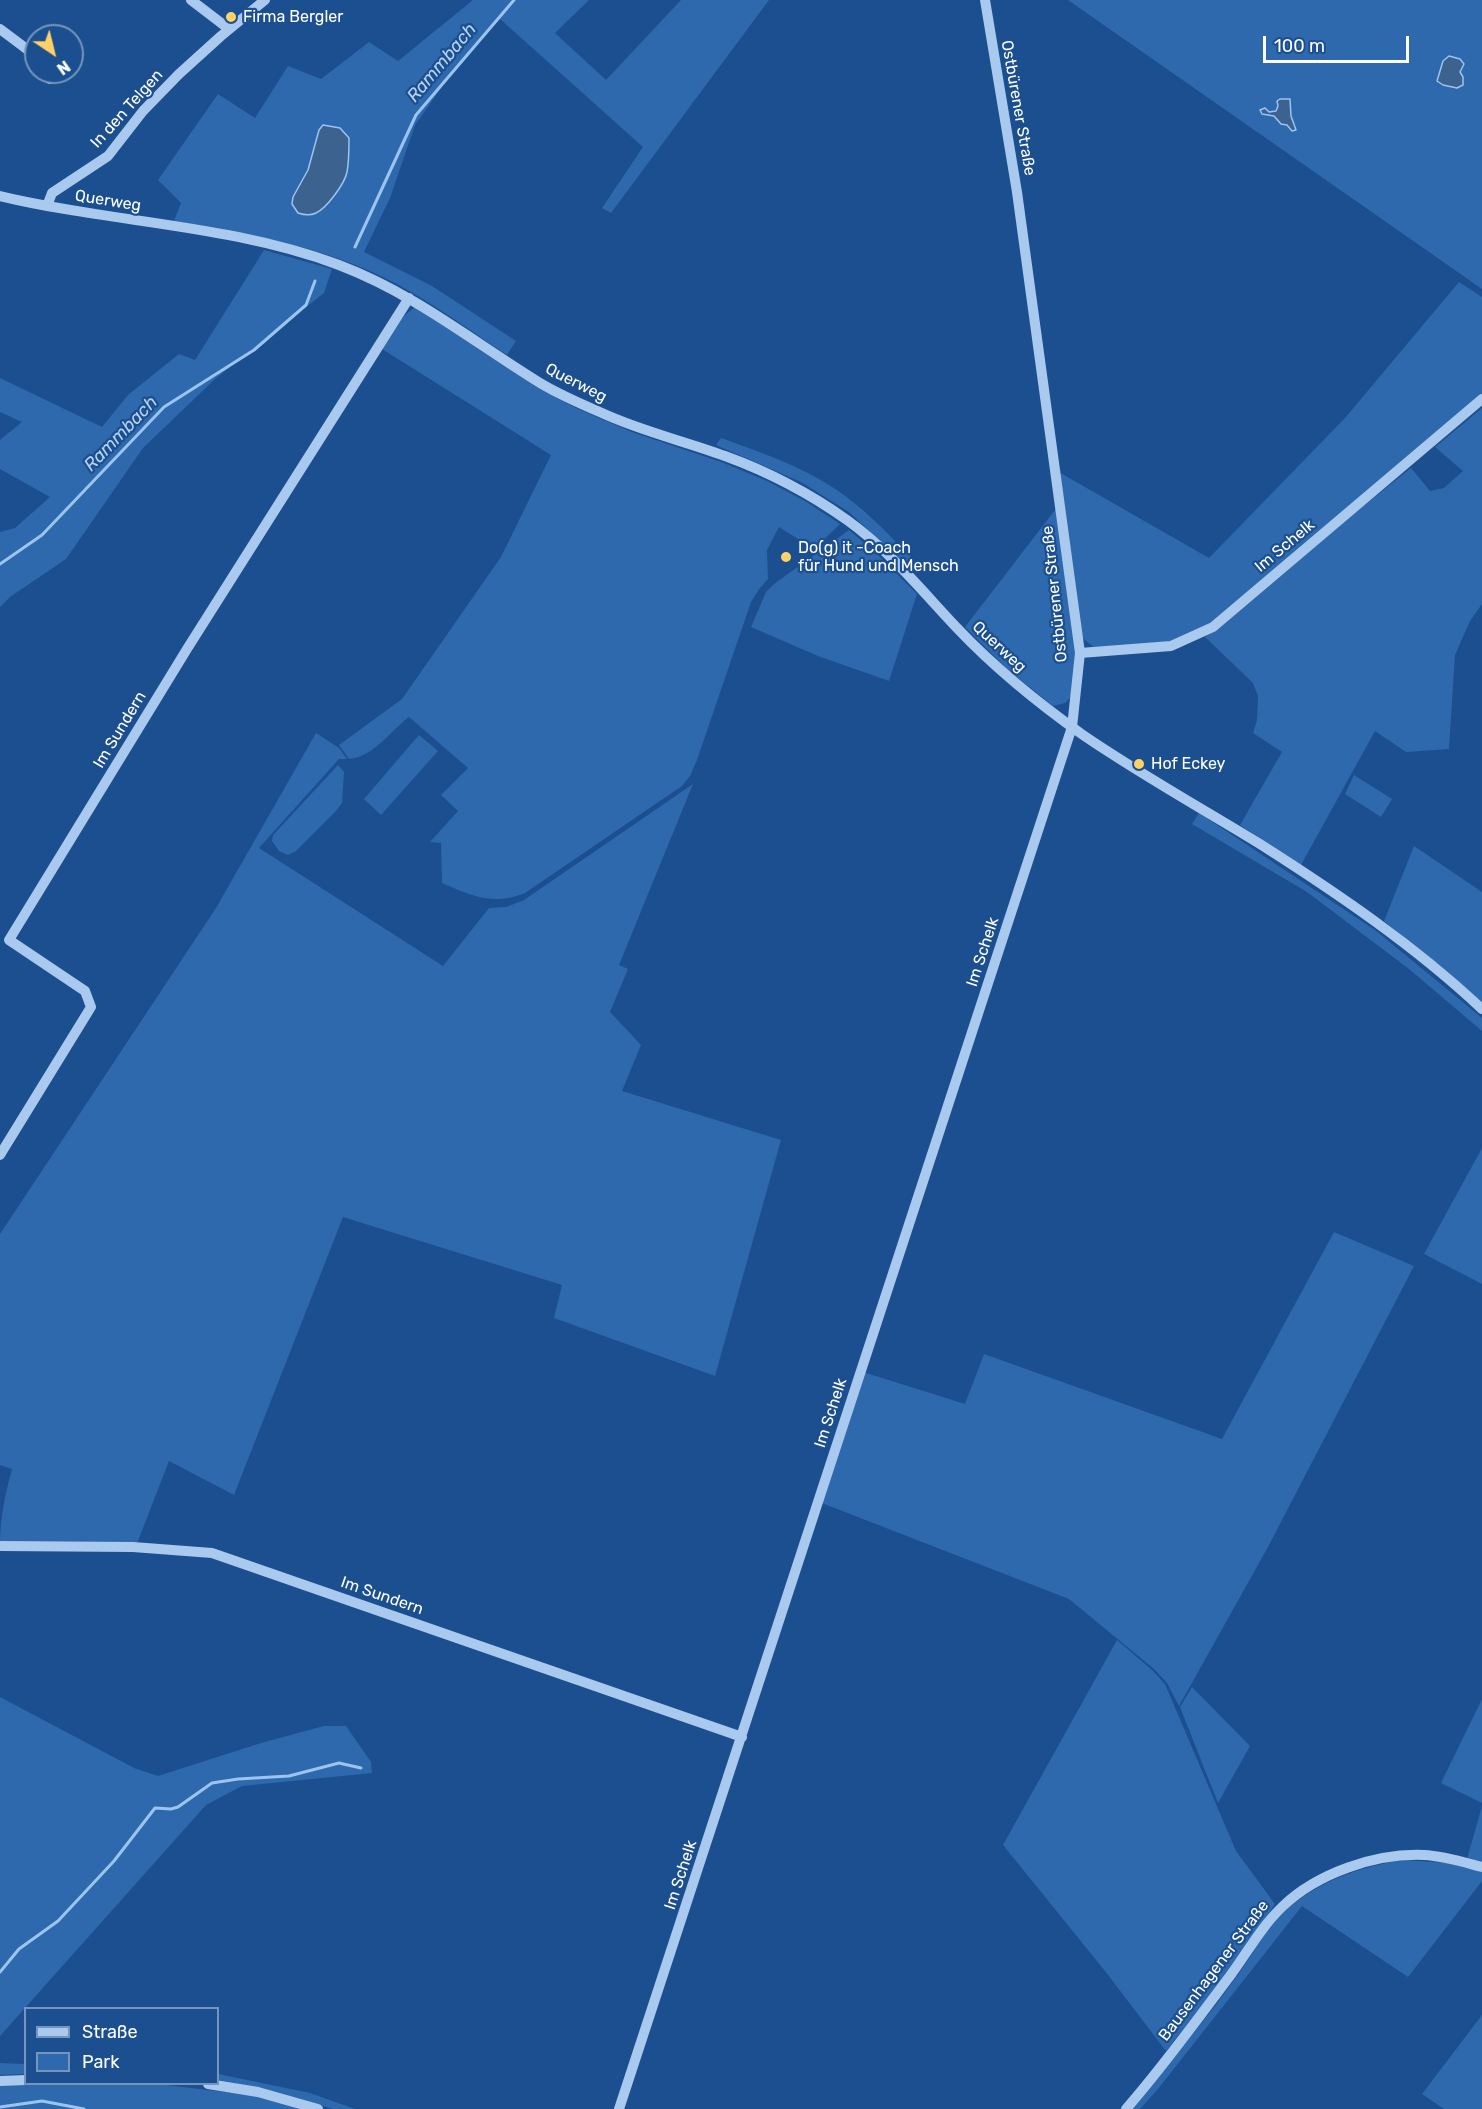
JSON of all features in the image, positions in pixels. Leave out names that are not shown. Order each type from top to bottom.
[{"type":"street","points":[[191,0],[229,29]]},
{"type":"street","name":"In den Telgen","points":[[47,206],[52,193],[108,156],[143,111],[179,75],[229,29],[265,0]]},
{"type":"street","name":"Ostbürener Straße","points":[[985,0],[1017,192],[1080,653],[1072,727]]},
{"type":"street","points":[[0,29],[24,47]]},
{"type":"street","name":"Querweg","points":[[0,196],[253,240],[297,251],[341,266],[409,298],[542,384],[579,403],[630,425],[726,456],[774,476],[809,494],[870,538],[1002,672],[1046,709],[1072,727]]},
{"type":"street","name":"Im Sundern","points":[[0,1155],[91,1007],[86,991],[9,940],[187,649],[409,298]]},
{"type":"street","name":"Im Schelk","points":[[1080,653],[1171,646],[1213,627],[1482,399]]},
{"type":"street","points":[[1072,727],[1105,750],[1265,848],[1379,925],[1463,991],[1482,1009]]},
{"type":"street","name":"Im Schelk","points":[[619,2109],[1072,727]]},
{"type":"street","name":"Im Sundern","points":[[0,1546],[133,1547],[212,1553],[742,1737]]},
{"type":"street","name":"Bausenhagener Straße","points":[[1126,2109],[1202,2013],[1264,1926],[1282,1906],[1300,1893],[1342,1871],[1378,1859],[1400,1856],[1446,1857],[1482,1867]]},
{"type":"street","points":[[0,2081],[24,2080]]},
{"type":"street","points":[[214,2085],[258,2092],[318,2109]]},
{"type":"green space","points":[[473,0],[589,0],[555,33],[606,80],[681,0],[769,0],[611,213],[602,208],[643,147],[500,19],[453,71],[415,125],[390,198],[364,252],[432,286],[516,341],[507,355],[411,292],[355,265],[326,254],[266,238],[174,221],[181,203],[158,180],[218,94],[255,118],[288,66],[321,79],[369,42],[398,61]]},
{"type":"green space","points":[[1068,0],[1482,0],[1482,289]]},
{"type":"green space","points":[[264,250],[332,269],[324,293],[215,379],[143,448],[66,559],[10,597],[0,607],[0,532],[15,528],[50,497],[0,469],[0,440],[22,422],[0,412],[0,378],[102,427],[128,395],[179,354],[195,360]]},
{"type":"green space","points":[[1459,282],[1482,297],[1482,395],[1211,625],[1169,643],[1096,649],[1080,636],[1057,471],[1209,558],[1345,418]]},
{"type":"green space","points":[[415,307],[538,388],[576,408],[632,432],[724,463],[767,481],[805,501],[840,524],[814,549],[779,527],[767,550],[768,579],[751,602],[697,760],[690,776],[682,786],[525,893],[502,899],[483,898],[442,883],[441,843],[430,842],[458,811],[441,795],[468,768],[409,717],[366,754],[349,759],[339,745],[402,699],[501,557],[551,455],[382,349],[404,316]]},
{"type":"green space","points":[[1482,408],[1482,604],[1470,621],[1455,655],[1449,749],[1406,752],[1375,731],[1301,865],[1240,825],[1282,752],[1253,733],[1257,720],[1258,696],[1253,683],[1205,637],[1298,558],[1411,468],[1430,491],[1444,488],[1463,471],[1435,447]]},
{"type":"green space","points":[[721,438],[784,462],[830,485],[863,510],[916,562],[909,568],[849,512],[801,482],[716,445]]},
{"type":"green space","points":[[1058,506],[1077,654],[1072,696],[1065,703],[1053,706],[1006,668],[965,627]]},
{"type":"green space","points":[[849,530],[917,594],[889,681],[818,656],[751,627],[766,592],[774,584]]},
{"type":"green space","points":[[316,733],[339,748],[347,759],[339,759],[259,848],[443,966],[489,908],[506,907],[524,900],[693,784],[619,965],[628,969],[610,1012],[641,1045],[622,1091],[781,1140],[715,1376],[554,1318],[562,1285],[343,1217],[234,1495],[169,1461],[136,1546],[0,1545],[3,1507],[12,1469],[0,1465],[0,1234],[216,908]]},
{"type":"green space","points":[[419,735],[438,751],[381,815],[364,799]]},
{"type":"green space","points":[[338,765],[344,772],[342,803],[296,851],[288,855],[279,851],[272,841],[273,835]]},
{"type":"green space","points":[[1354,775],[1392,799],[1381,817],[1345,794]]},
{"type":"green space","points":[[1199,813],[1375,930],[1482,1018],[1482,1031],[1409,969],[1307,892],[1192,824]]},
{"type":"green space","points":[[1414,846],[1482,892],[1482,1003],[1384,921]]},
{"type":"green space","points":[[1482,1148],[1482,1284],[1424,1254]]},
{"type":"green space","points":[[1334,1232],[1414,1266],[1268,1547],[1179,1706],[1167,1683],[1154,1669],[1069,1599],[819,1502],[863,1372],[965,1404],[984,1354],[1222,1439]]},
{"type":"green space","points":[[1117,1640],[1165,1684],[1236,1851],[1275,1904],[1235,1964],[1166,2051],[1105,1971],[1003,1845]]},
{"type":"green space","points":[[1192,1687],[1250,1746],[1218,1803],[1180,1707]]},
{"type":"green space","points":[[0,1697],[134,1768],[158,1776],[261,1743],[324,1726],[346,1726],[371,1762],[372,1773],[242,1786],[206,1805],[0,2036]]},
{"type":"green space","points":[[1482,1699],[1482,1803],[1441,1783]]},
{"type":"green space","points":[[1482,1806],[1482,1863],[1467,1859]]},
{"type":"green space","points":[[1403,1860],[1448,1863],[1482,1872],[1482,1881],[1408,1977],[1302,1906],[1158,2089],[1140,2109],[1132,2109],[1214,2007],[1272,1925],[1288,1908],[1309,1893],[1334,1880],[1361,1870]]},
{"type":"green space","points":[[1482,2015],[1482,2109],[1444,2109],[1422,2094]]},
{"type":"green space","points":[[0,2063],[24,2064],[24,2074],[0,2075]]},
{"type":"green space","points":[[219,2074],[310,2093],[355,2109],[333,2109],[301,2099],[219,2082]]},
{"type":"green space","points":[[0,2085],[166,2085],[257,2096],[298,2107],[297,2109],[0,2109]]},
{"type":"shaded area","points":[[1449,56],[1460,59],[1464,64],[1460,72],[1463,85],[1457,88],[1437,81],[1443,61]]},
{"type":"shaded area","points":[[1290,99],[1291,116],[1296,130],[1292,131],[1287,125],[1281,124],[1274,116],[1262,114],[1260,110],[1265,108],[1269,112],[1276,111],[1277,101]]},
{"type":"shaded area","points":[[323,125],[340,128],[349,138],[346,177],[330,201],[320,210],[309,215],[298,213],[292,204],[293,197],[308,170],[319,130]]},
{"type":"waterway","name":"Rammbach","points":[[355,247],[416,115],[514,0]]},
{"type":"waterway","name":"Rammbach","points":[[0,564],[42,535],[164,407],[254,350],[306,305],[315,281]]},
{"type":"waterway","points":[[0,1972],[19,1949],[58,1921],[114,1861],[155,1808],[178,1807],[212,1783],[289,1776],[339,1763],[361,1768]]},
{"type":"waterway","points":[[0,2107],[42,2101],[84,2109]]},
{"type":"place","name":"Firma Bergler","points":[[231,17]]},
{"type":"place","name":"Do(g) it -Coach für Hund und Mensch","points":[[786,557]]},
{"type":"place","name":"Hof Eckey","points":[[1139,764]]}]
